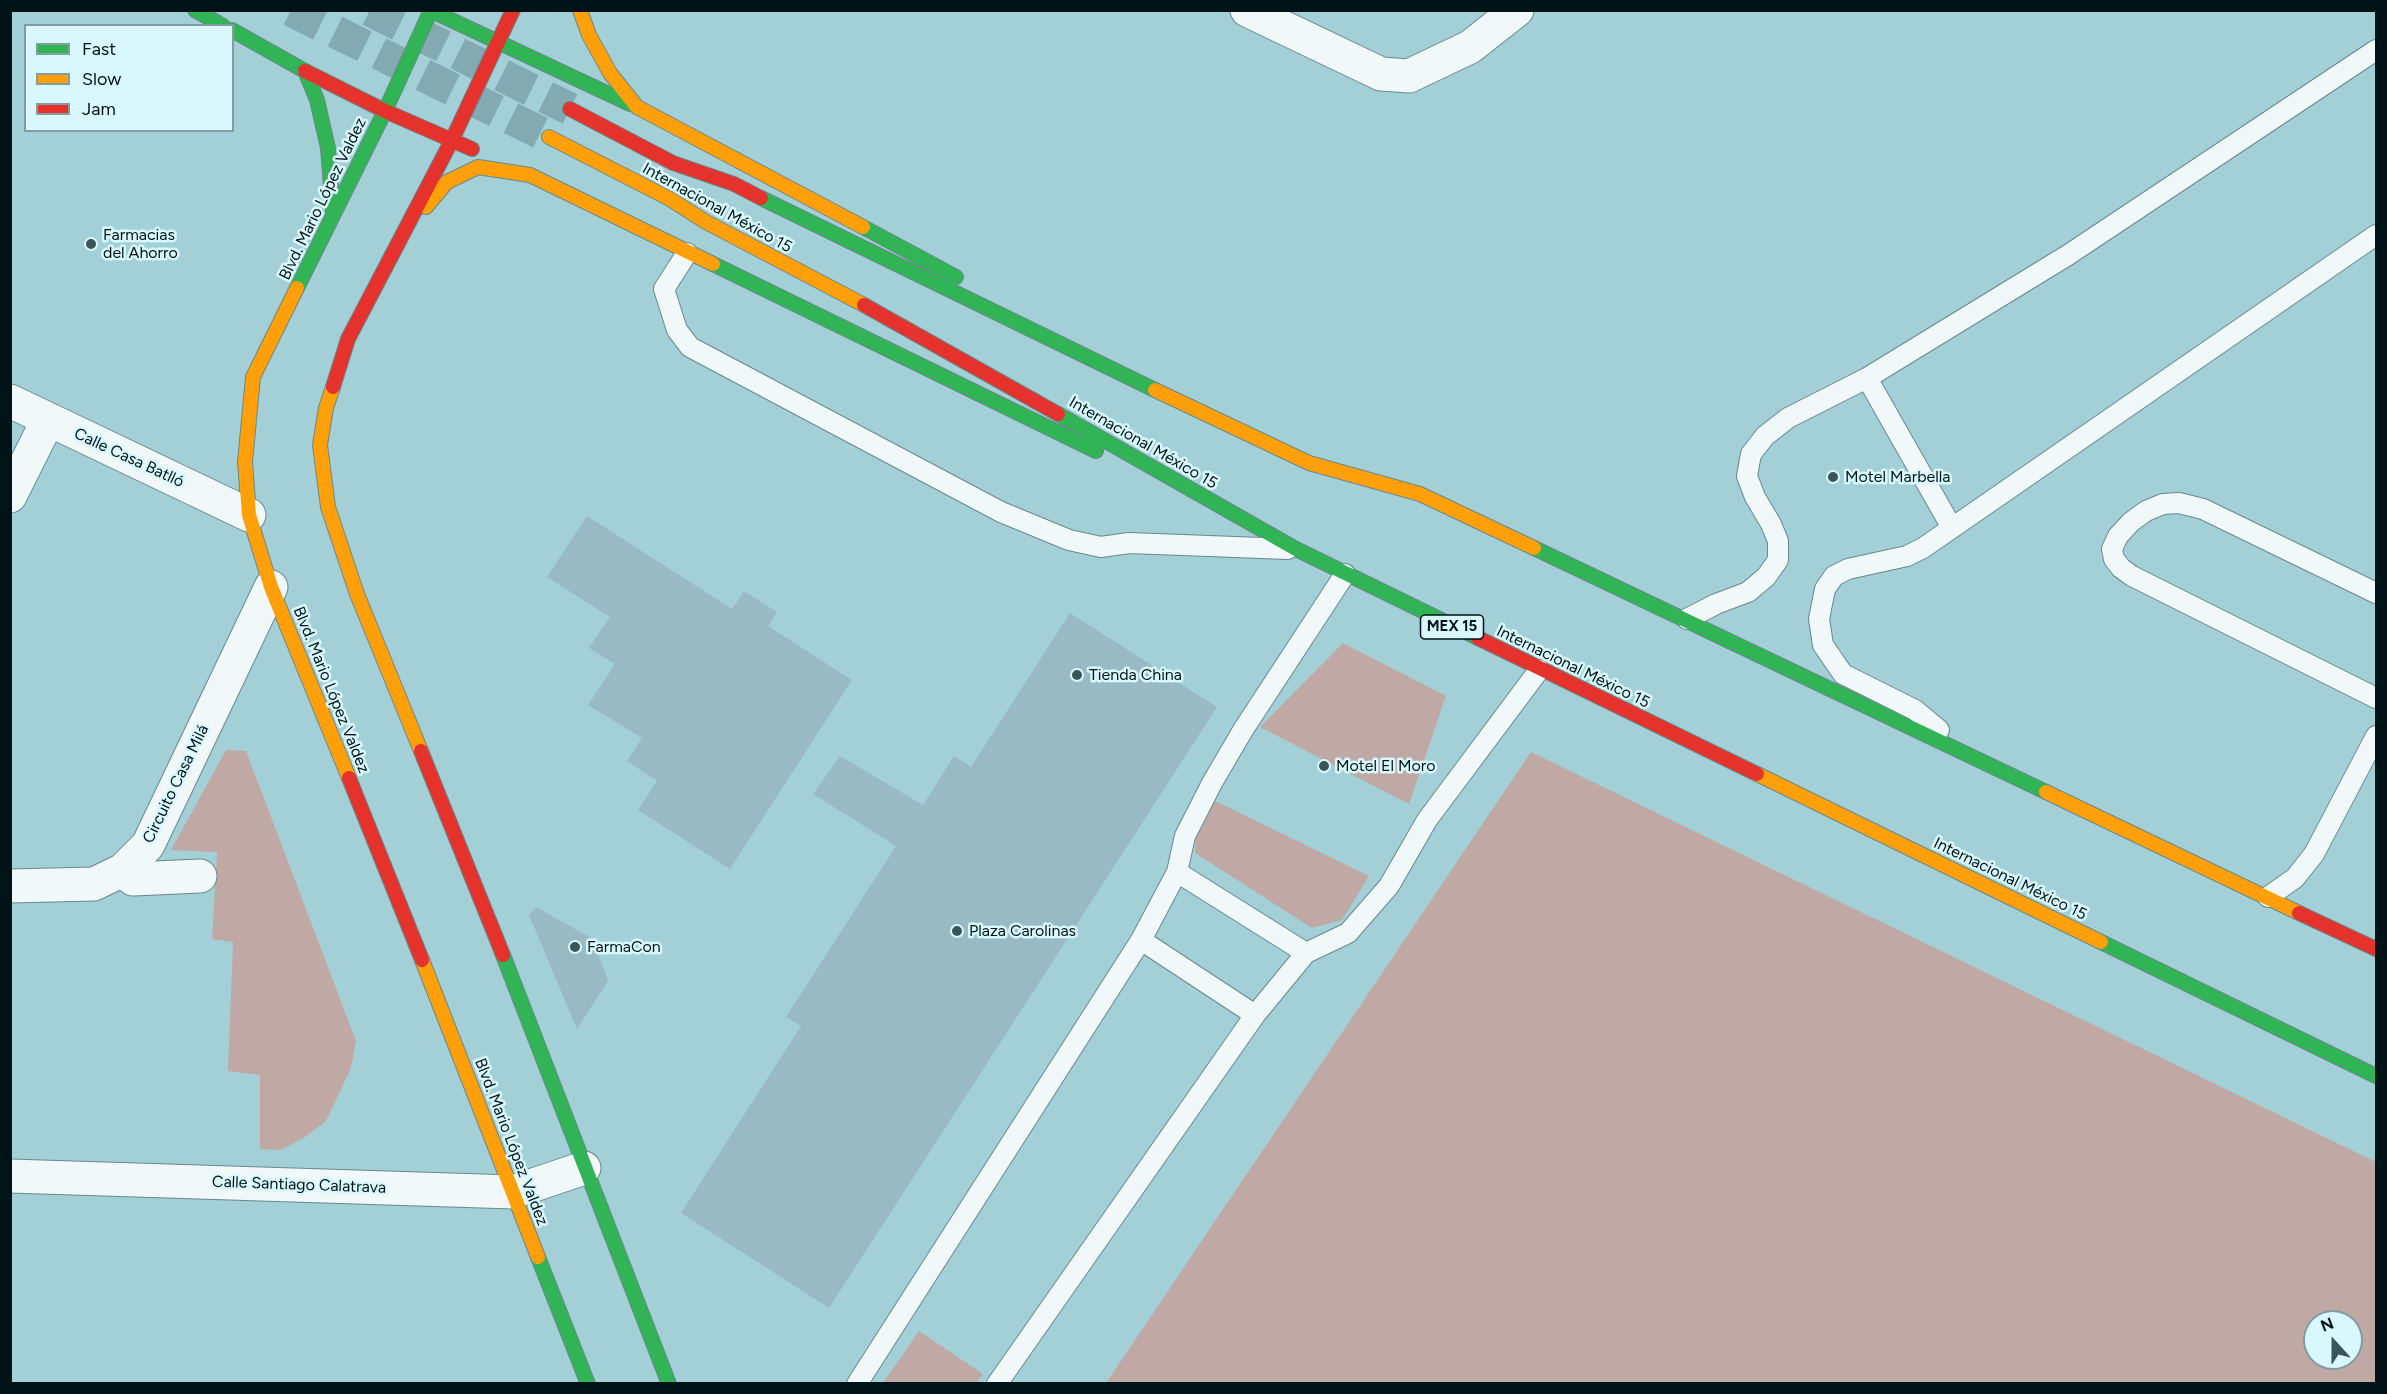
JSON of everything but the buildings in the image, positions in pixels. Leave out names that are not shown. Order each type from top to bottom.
[{"type":"main road","points":[[195,10],[220,24]]},
{"type":"main road","points":[[513,10],[452,140],[348,339],[326,408],[320,445],[327,507],[357,594],[480,897],[669,1383]]},
{"type":"main road","points":[[580,10],[589,35],[610,73],[637,107]]},
{"type":"main road","points":[[430,11],[637,107],[1284,451]]},
{"type":"main road","name":"Blvd. Mario López Valdez","points":[[430,11],[385,111],[254,377],[245,462],[249,515],[271,587],[411,932],[588,1383]]},
{"type":"main road","points":[[234,31],[305,71],[385,111],[530,175],[1296,549]]},
{"type":"main road","points":[[305,71],[317,100],[328,148],[334,214]]},
{"type":"main road","name":"Internacional México 15","points":[[570,109],[673,163],[734,184],[1027,329],[1309,463],[1420,494],[1687,619],[2376,949]]},
{"type":"main road","name":"Internacional México 15","points":[[549,137],[670,199],[706,222],[878,312],[1296,549],[1539,670],[2376,1076]]},
{"type":"main road","points":[[402,236],[447,182],[478,168],[530,175]]},
{"type":"street","points":[[1247,10],[1381,74],[1409,76],[1470,47],[1517,10]]},
{"type":"street","name":"Calle Casa Batlló","points":[[10,401],[249,515]]},
{"type":"street","points":[[10,496],[48,420]]},
{"type":"street","name":"Circuito Casa Milá","points":[[10,886],[94,884],[123,870],[148,845],[271,587]]},
{"type":"street","points":[[123,870],[133,879],[200,876]]},
{"type":"street","name":"Calle Santiago Calatrava","points":[[10,1176],[513,1192],[584,1168]]},
{"type":"lane","points":[[1687,619],[1716,604],[1748,592],[1766,577],[1778,560],[1778,542],[1747,476],[1751,454],[1765,436],[1788,417],[1868,378],[2068,255],[2376,50]]},
{"type":"lane","points":[[1969,754],[1915,710],[1843,674],[1823,645],[1819,619],[1825,589],[1834,576],[1848,569],[1907,556],[1923,548],[2376,235]]},
{"type":"lane","points":[[687,253],[664,289],[677,330],[690,347],[1001,512],[1069,540],[1101,547],[1129,543],[1296,549]]},
{"type":"lane","points":[[1868,378],[1953,528]]},
{"type":"lane","points":[[2376,593],[2203,509],[2179,503],[2163,504],[2146,511],[2118,536],[2112,549],[2114,559],[2132,576],[2376,698]]},
{"type":"lane","points":[[857,1383],[1140,940],[1177,873],[1185,836],[1212,783],[1243,730],[1345,574]]},
{"type":"lane","points":[[997,1383],[1256,1015],[1306,953],[1348,933],[1389,886],[1427,820],[1539,670]]},
{"type":"lane","points":[[2268,897],[2295,878],[2314,854],[2376,736]]},
{"type":"lane","points":[[1177,873],[1306,953]]},
{"type":"lane","points":[[1140,940],[1256,1015]]},
{"type":"shaded area","points":[[1343,643],[1446,696],[1409,804],[1260,727]]},
{"type":"shaded area","points":[[226,750],[246,751],[356,1041],[351,1068],[326,1121],[305,1137],[281,1150],[260,1149],[260,1075],[228,1071],[233,942],[212,939],[217,852],[171,850]]},
{"type":"shaded area","points":[[1531,752],[2376,1162],[2376,1383],[1106,1383]]},
{"type":"shaded area","points":[[1215,801],[1369,876],[1342,920],[1312,928],[1195,853],[1196,833]]},
{"type":"shaded area","points":[[919,1331],[983,1374],[976,1383],[883,1383]]},
{"type":"tunnel","points":[[291,10],[549,137]]},
{"type":"tunnel","points":[[370,10],[570,109]]},
{"type":"traffic: fast","points":[[195,10],[220,24]]},
{"type":"traffic: fast","points":[[430,10],[630,104]]},
{"type":"traffic: fast","points":[[297,288],[385,111],[431,10]]},
{"type":"traffic: fast","points":[[234,31],[305,71],[317,100],[328,148],[333,213]]},
{"type":"traffic: fast","points":[[761,198],[1155,390]]},
{"type":"traffic: fast","points":[[863,227],[956,277]]},
{"type":"traffic: fast","points":[[713,264],[1096,451]]},
{"type":"traffic: fast","points":[[1058,414],[1296,549],[1478,638]]},
{"type":"traffic: fast","points":[[1534,548],[2046,792]]},
{"type":"traffic: fast","points":[[2101,942],[2376,1076]]},
{"type":"traffic: fast","points":[[503,955],[669,1384]]},
{"type":"traffic: fast","points":[[538,1257],[588,1384]]},
{"type":"traffic: slow","points":[[580,10],[589,35],[610,73],[637,107],[863,227]]},
{"type":"traffic: slow","points":[[549,137],[670,199],[706,222],[864,305]]},
{"type":"traffic: slow","points":[[426,207],[447,182],[478,167],[530,175],[713,264]]},
{"type":"traffic: slow","points":[[297,288],[253,377],[245,462],[249,515],[271,587],[349,778]]},
{"type":"traffic: slow","points":[[333,387],[326,408],[320,445],[328,507],[357,594],[421,751]]},
{"type":"traffic: slow","points":[[1155,390],[1309,463],[1420,494],[1534,548]]},
{"type":"traffic: slow","points":[[1757,774],[2101,942]]},
{"type":"traffic: slow","points":[[2046,792],[2299,913]]},
{"type":"traffic: slow","points":[[422,960],[538,1257]]},
{"type":"traffic: jam","points":[[333,387],[348,339],[452,140],[513,10]]},
{"type":"traffic: jam","points":[[305,71],[385,111],[472,149]]},
{"type":"traffic: jam","points":[[570,109],[673,163],[734,184],[761,198]]},
{"type":"traffic: jam","points":[[864,305],[1058,414]]},
{"type":"traffic: jam","points":[[1478,638],[1757,774]]},
{"type":"traffic: jam","points":[[421,751],[503,955]]},
{"type":"traffic: jam","points":[[349,778],[422,960]]},
{"type":"traffic: jam","points":[[2299,913],[2376,949]]},
{"type":"place","name":"Farmacias del Ahorro","points":[[91,244]]},
{"type":"place","name":"Motel Marbella","points":[[1833,477]]},
{"type":"place","name":"Tienda China","points":[[1077,675]]},
{"type":"place","name":"Motel El Moro","points":[[1324,766]]},
{"type":"place","name":"Plaza Carolinas","points":[[957,931]]},
{"type":"place","name":"FarmaCon","points":[[575,947]]}]
